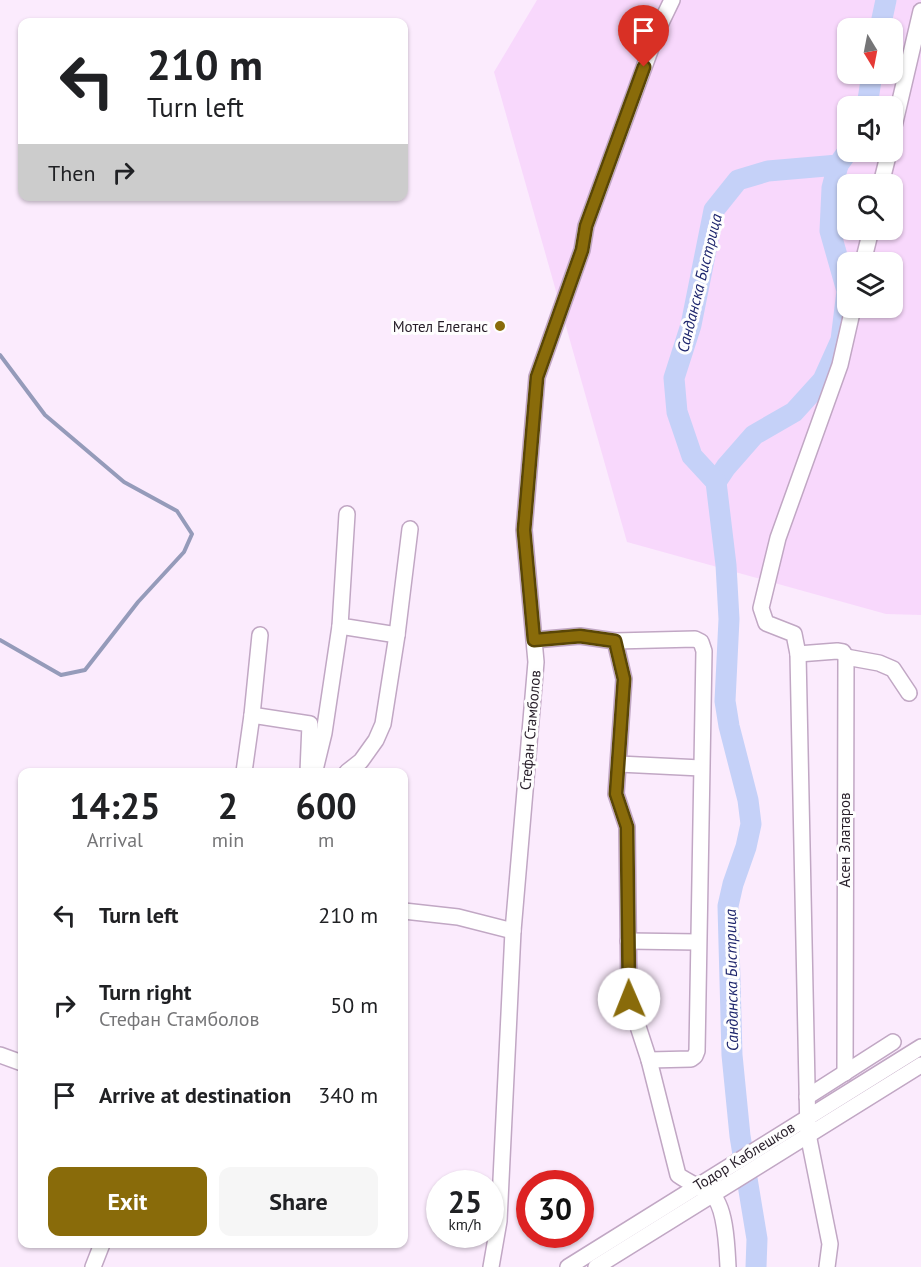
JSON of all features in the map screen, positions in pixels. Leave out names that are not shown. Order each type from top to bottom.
[{"type":"street","name":"Стефан Стамболов","points":[[491,1267],[499,1221],[513,931],[536,662],[524,530],[537,377],[582,250],[590,216],[658,29],[672,0]]},
{"type":"street","points":[[901,96],[921,11]]},
{"type":"street","points":[[827,1267],[830,1244],[808,1134],[807,1117],[798,654],[794,634],[766,623],[761,608],[778,538],[840,366],[851,318]]},
{"type":"street","points":[[316,768],[324,733],[340,626],[347,514]]},
{"type":"street","points":[[352,768],[361,761],[376,740],[383,724],[410,529]]},
{"type":"street","points":[[340,626],[397,635]]},
{"type":"street","points":[[245,768],[260,635]]},
{"type":"street","points":[[534,640],[580,636],[615,641],[695,639],[701,642],[704,651],[697,1051],[691,1059],[650,1060]]},
{"type":"street","points":[[615,641],[624,679],[616,794],[627,827],[629,999],[650,1060],[678,1175],[695,1187],[711,1194],[717,1201],[724,1224],[729,1267]]},
{"type":"street","points":[[798,654],[837,651],[843,652],[846,657],[879,663],[893,669],[909,693]]},
{"type":"street","name":"Асен Златаров","points":[[845,1073],[846,657]]},
{"type":"street","points":[[252,715],[310,724],[308,768]]},
{"type":"street","points":[[619,764],[701,768]]},
{"type":"street","points":[[408,911],[458,917],[513,931]]},
{"type":"street","points":[[628,941],[698,942]]},
{"type":"street","points":[[807,1097],[894,1042]]},
{"type":"street","name":"Тодор Каблешков","points":[[568,1267],[695,1187],[727,1175],[755,1157],[807,1117],[921,1047]]},
{"type":"street","points":[[0,1055],[18,1062]]},
{"type":"street","name":"Тодор Каблешков","points":[[755,1157],[808,1134],[921,1065]]},
{"type":"street","name":"Тодор Каблешков","points":[[596,1267],[711,1194],[727,1175]]},
{"type":"street","points":[[93,1267],[100,1248]]},
{"type":"shaded area","points":[[537,0],[921,0],[921,615],[886,614],[627,542],[494,72]]},
{"type":"waterway","name":"Санданска Бистрица","points":[[882,18],[886,0]]},
{"type":"waterway","name":"Санданска Бистрица","points":[[869,96],[870,84]]},
{"type":"waterway","name":"Санданска Бистрица","points":[[756,1267],[757,1239],[740,1136],[732,1055],[728,906],[751,824],[748,800],[725,701],[729,619],[726,565],[716,482],[692,456],[677,412],[674,378],[691,325],[714,210],[738,180],[768,171],[838,165],[840,162]]},
{"type":"waterway","name":"Санданска Бистрица","points":[[716,482],[754,435],[794,412],[823,380],[841,340],[847,291],[830,231],[832,188],[838,165]]},
{"type":"waterway","points":[[0,355],[45,415],[124,482],[177,511],[192,534],[184,552],[138,602],[85,670],[61,675],[0,640]]},
{"type":"place","name":"Мотел Елеганс","points":[[500,326]]},
{"type":"route","points":[[629,999],[627,827],[616,794],[624,679],[615,641],[580,636],[534,640],[524,530],[537,377],[582,250],[586,226],[644,67]]}]
